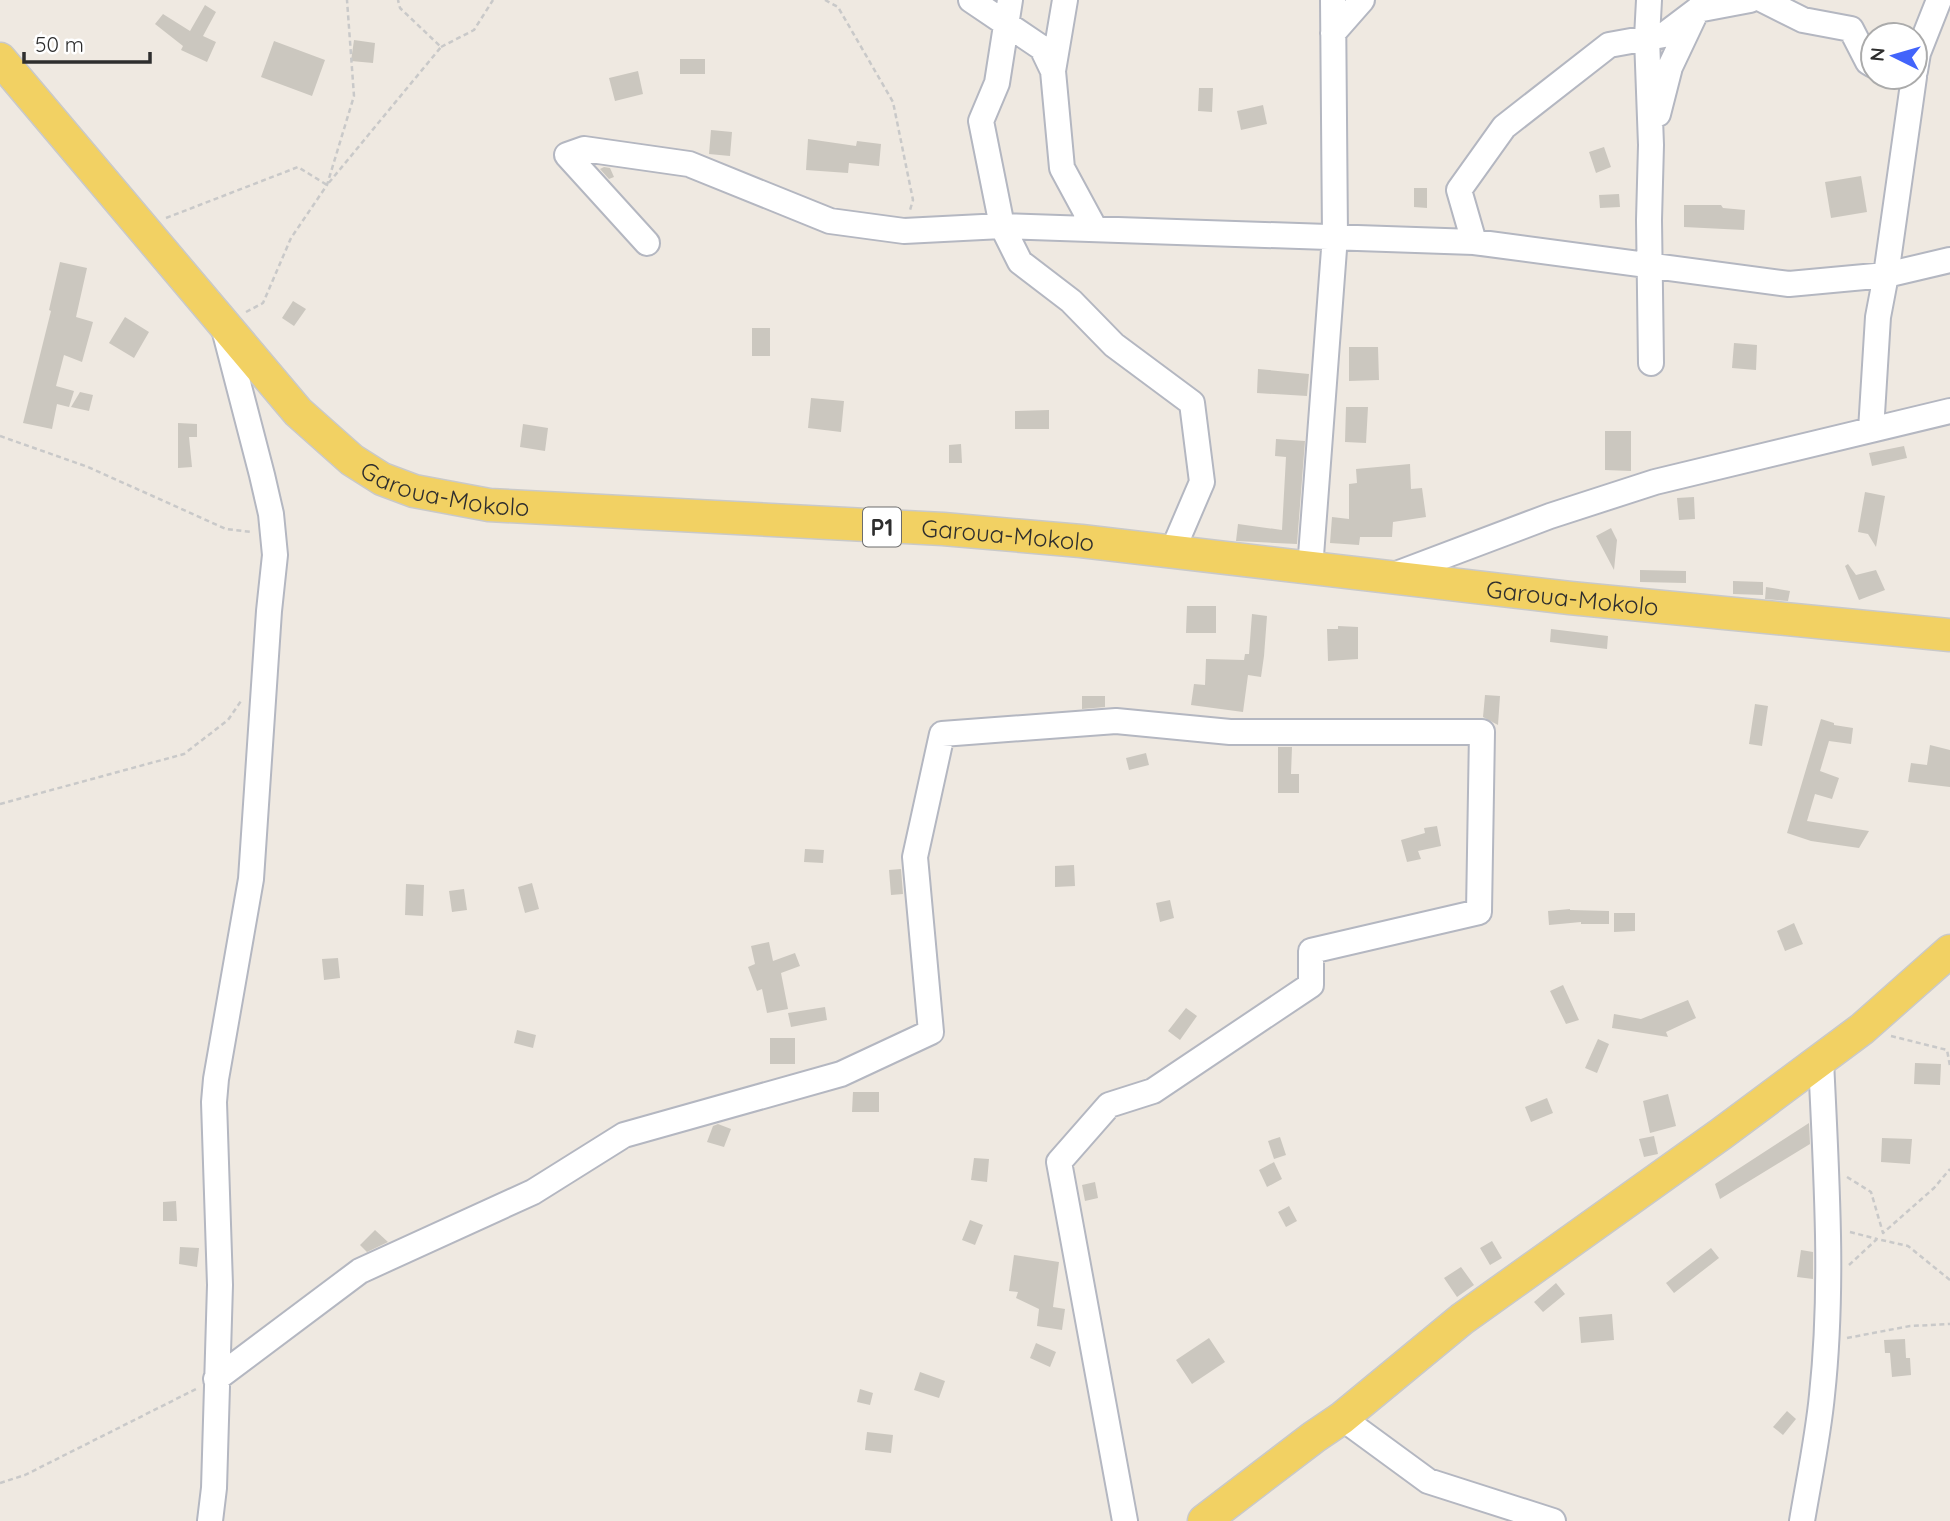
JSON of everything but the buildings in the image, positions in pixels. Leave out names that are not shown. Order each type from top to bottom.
[{"type":"main road","name":"Garoua-Mokolo","points":[[0,59],[128,214],[298,412],[352,460],[382,479],[414,491],[489,505],[943,529],[1081,541],[1570,598],[1950,635]]},
{"type":"main road","points":[[1204,1521],[1342,1418],[1462,1319],[1721,1134],[1862,1029],[1950,951]]},
{"type":"street","points":[[971,0],[1008,12],[1041,48],[1053,71]]},
{"type":"street","points":[[1065,0],[1053,71],[1062,168],[1095,229]]},
{"type":"street","points":[[1310,569],[1335,236],[1333,0]]},
{"type":"street","points":[[1333,33],[1362,0]]},
{"type":"street","points":[[1649,0],[1647,38],[1651,145],[1651,363]]},
{"type":"street","points":[[1474,242],[1459,190],[1504,127],[1609,45],[1664,35],[1697,10],[1750,0]]},
{"type":"street","points":[[1763,0],[1803,20],[1851,29],[1859,45]]},
{"type":"street","points":[[1929,24],[1938,0]]},
{"type":"street","points":[[1651,145],[1670,67],[1697,10]]},
{"type":"street","points":[[1008,12],[997,83],[981,121],[1002,226],[1020,262],[1071,301],[1114,345],[1192,402],[1202,482],[1172,552]]},
{"type":"street","points":[[1871,430],[1878,317],[1886,275],[1907,91]]},
{"type":"street","points":[[647,243],[567,155],[584,149],[689,164],[830,221],[904,231],[1002,226],[1474,242],[1789,284],[1886,275],[1950,260]]},
{"type":"street","points":[[210,1521],[214,1488],[220,1285],[214,1102],[251,878],[275,555],[262,475],[223,323]]},
{"type":"street","points":[[1386,578],[1550,516],[1656,482],[1950,411]]},
{"type":"street","points":[[216,1379],[360,1271],[533,1192],[624,1135],[841,1074],[931,1032],[915,857],[942,734],[1116,721],[1230,732],[1482,732],[1479,912],[1311,951],[1311,985],[1153,1091],[1109,1105],[1059,1162],[1125,1521]]},
{"type":"street","points":[[1802,1521],[1822,1396],[1826,1339],[1828,1202],[1821,1060]]},
{"type":"street","points":[[1342,1418],[1428,1481],[1553,1521]]},
{"type":"path","points":[[327,185],[354,96],[347,0]]},
{"type":"path","points":[[398,0],[400,8],[442,47]]},
{"type":"path","points":[[223,323],[263,303],[291,238],[327,185],[442,47],[474,30],[493,0]]},
{"type":"path","points":[[825,0],[838,7],[893,102],[913,200],[904,231]]},
{"type":"path","points":[[128,214],[158,221],[298,167],[327,185]]},
{"type":"path","points":[[0,436],[88,467],[226,529],[273,535]]},
{"type":"path","points":[[0,804],[184,754],[228,720],[243,698]]},
{"type":"path","points":[[1862,1029],[1947,1050],[1950,1066]]},
{"type":"path","points":[[1828,1202],[1838,1171],[1871,1192],[1883,1233],[1934,1188],[1950,1169]]},
{"type":"path","points":[[1844,1230],[1908,1246],[1950,1280]]},
{"type":"path","points":[[1827,1286],[1877,1239]]},
{"type":"path","points":[[1826,1339],[1836,1352],[1848,1336],[1910,1326],[1950,1324]]},
{"type":"path","points":[[0,1483],[25,1475],[216,1379]]}]
